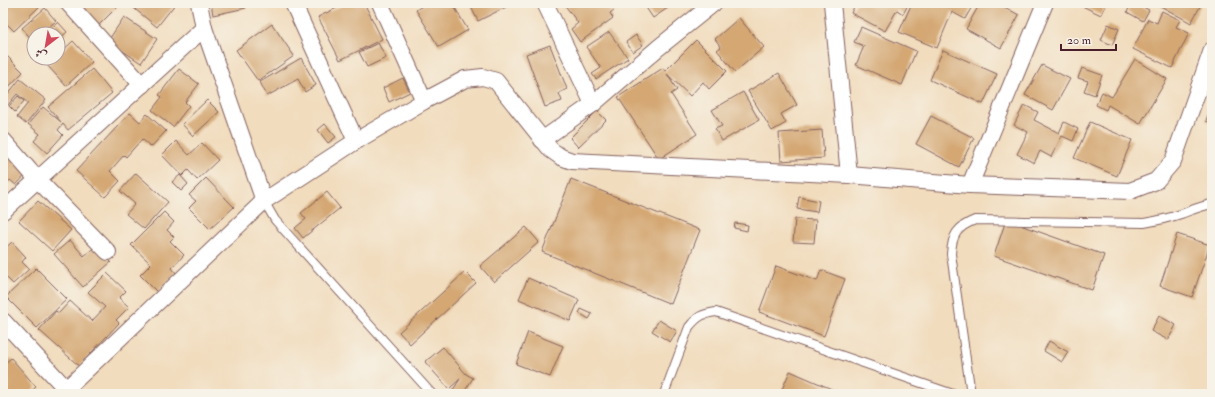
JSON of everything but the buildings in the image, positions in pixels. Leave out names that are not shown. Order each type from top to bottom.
[{"type":"street","points":[[68,3],[142,85]]},
{"type":"street","points":[[199,3],[204,28],[264,201]]},
{"type":"street","points":[[293,3],[356,141]]},
{"type":"street","points":[[380,3],[424,101]]},
{"type":"street","points":[[545,3],[592,104]]},
{"type":"street","points":[[832,3],[849,175]]},
{"type":"street","points":[[970,185],[1041,4]]},
{"type":"street","points":[[542,140],[592,104],[708,5]]},
{"type":"street","points":[[3,211],[204,28]]},
{"type":"street","points":[[3,321],[66,392],[264,201],[356,141],[465,79],[483,78],[496,81],[551,150],[561,157],[572,161],[849,175],[970,185],[1130,191],[1156,181],[1173,162],[1212,50]]},
{"type":"street","points":[[3,140],[37,179],[108,252]]},
{"type":"lane","points":[[264,201],[275,220],[432,394]]},
{"type":"lane","points":[[971,394],[951,254],[951,243],[956,232],[965,224],[976,220],[1144,223],[1181,214],[1212,204]]},
{"type":"lane","points":[[664,394],[689,328],[700,316],[716,312],[953,394]]}]
